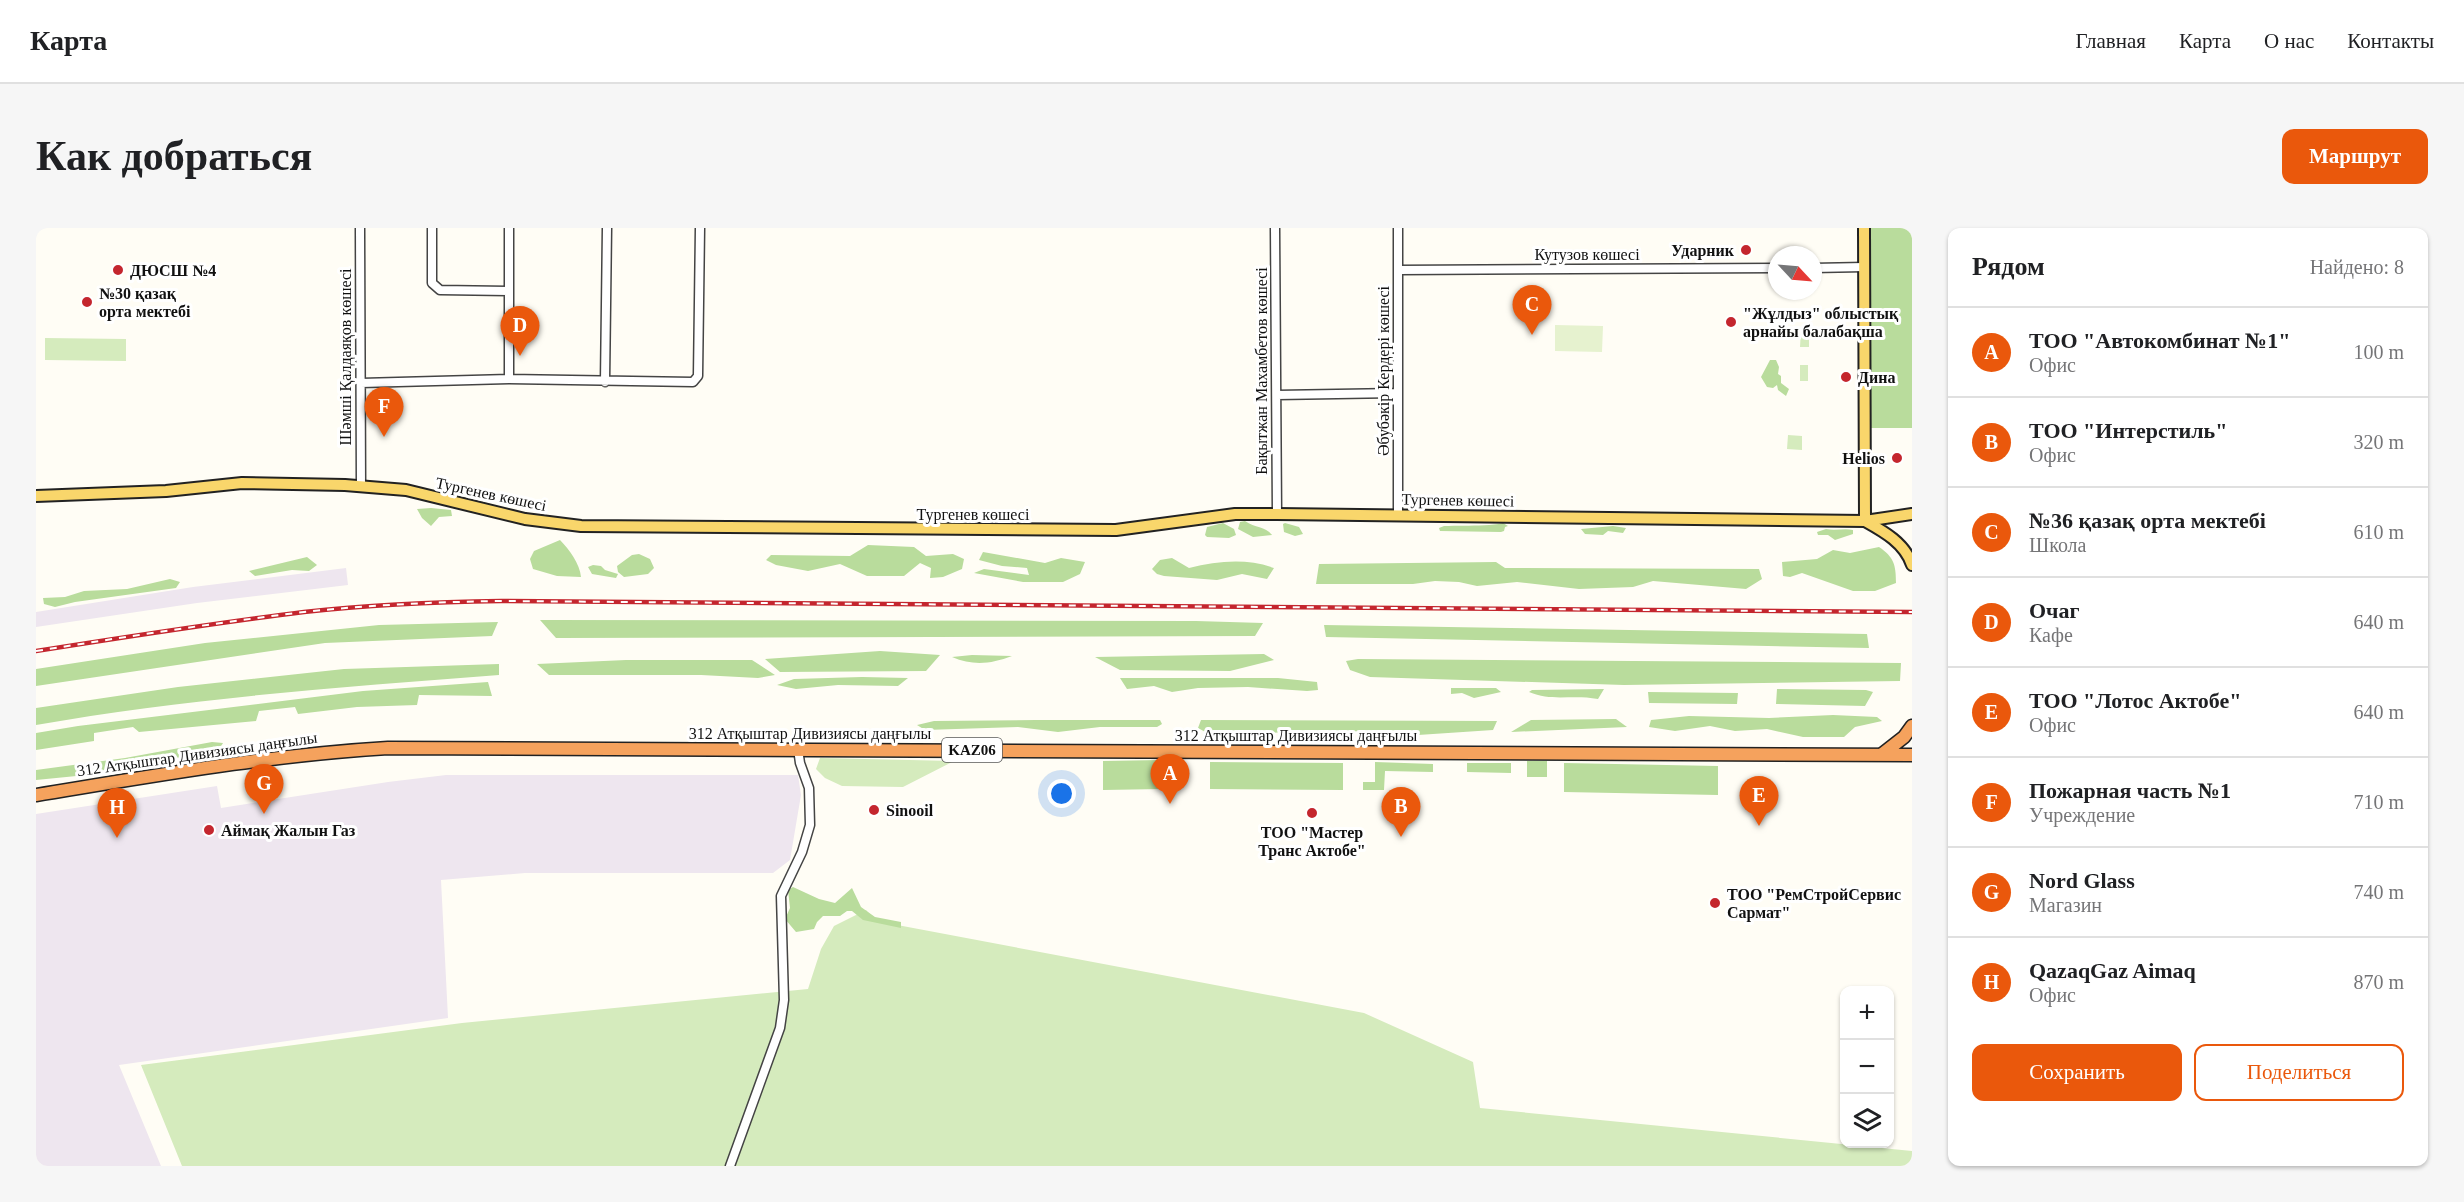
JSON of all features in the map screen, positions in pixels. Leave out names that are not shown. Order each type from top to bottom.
[{"type":"highway","points":[[1881,755],[1904,737],[1912,726]]},
{"type":"highway","name":"312 Атқыштар Дивизиясы даңғылы","points":[[36,795],[243,761],[317,753],[453,747],[1912,754]]},
{"type":"main road","points":[[1864,228],[1865,521],[1890,536],[1910,559],[1912,565]]},
{"type":"main road","name":"Тургенев көшесі","points":[[36,496],[166,491],[242,483],[361,486],[406,490],[525,519],[581,526],[1116,530],[1235,514],[1398,514],[1865,521],[1912,514]]},
{"type":"street","name":"Шәмші Қалдаяқов көшесі","points":[[360,228],[361,486]]},
{"type":"street","points":[[432,228],[432,284],[435,288],[508,291]]},
{"type":"street","points":[[508,228],[509,380]]},
{"type":"street","points":[[605,382],[607,228]]},
{"type":"street","points":[[361,383],[509,380],[693,382],[696,380],[700,228]]},
{"type":"street","name":"Бақытжан Махамбетов көшесі","points":[[1275,228],[1277,514]]},
{"type":"street","name":"Әбубәкір Кердері көшесі","points":[[1398,228],[1398,514]]},
{"type":"street","points":[[1822,268],[1864,267]]},
{"type":"street","name":"Кутузов көшесі","points":[[1398,270],[1768,268]]},
{"type":"street","points":[[1277,395],[1397,393]]},
{"type":"street","points":[[730,1166],[780,1028],[784,1000],[781,896],[802,852],[810,825],[809,788],[800,763],[798,749]]},
{"type":"shaded area","points":[[346,568],[348,585],[197,603],[36,627],[36,612],[193,587]]},
{"type":"shaded area","points":[[446,775],[798,775],[801,795],[790,860],[773,873],[525,873],[441,880],[448,1018],[119,1065],[161,1166],[36,1166],[36,814],[217,786],[221,808]]},
{"type":"green space","points":[[1869,228],[1912,228],[1912,428],[1868,428]]},
{"type":"green space","points":[[1555,325],[1603,326],[1602,352],[1555,351]]},
{"type":"green space","points":[[1801,330],[1809,331],[1809,347],[1800,347]]},
{"type":"green space","points":[[45,338],[126,339],[126,361],[45,360]]},
{"type":"green space","points":[[1770,360],[1776,360],[1781,383],[1789,389],[1786,396],[1778,390],[1777,385],[1773,388],[1767,387],[1761,377]]},
{"type":"green space","points":[[1800,365],[1808,365],[1808,381],[1800,381]]},
{"type":"green space","points":[[1788,435],[1802,436],[1802,450],[1787,449]]},
{"type":"green space","points":[[417,509],[451,510],[452,516],[439,517],[431,526],[422,518]]},
{"type":"green space","points":[[1245,521],[1272,535],[1253,537],[1238,529],[1240,522]]},
{"type":"green space","points":[[1223,523],[1234,529],[1236,535],[1229,538],[1205,535],[1207,527]]},
{"type":"green space","points":[[1503,523],[1508,526],[1501,532],[1440,531],[1439,528],[1444,526]]},
{"type":"green space","points":[[1283,524],[1299,527],[1303,534],[1295,536],[1284,532]]},
{"type":"green space","points":[[1613,526],[1626,528],[1623,533],[1608,531],[1603,535],[1585,534],[1581,529]]},
{"type":"green space","points":[[1826,529],[1853,530],[1853,534],[1835,540],[1828,535],[1818,535],[1817,532]]},
{"type":"green space","points":[[560,540],[574,557],[581,577],[557,576],[533,569],[530,559],[534,551]]},
{"type":"green space","points":[[868,545],[914,547],[926,556],[953,554],[964,559],[962,569],[943,577],[930,578],[931,568],[920,563],[904,576],[867,576],[840,564],[808,571],[776,565],[766,560],[771,555],[850,556]]},
{"type":"green space","points":[[1879,547],[1888,554],[1893,562],[1896,583],[1875,591],[1853,591],[1802,573],[1790,577],[1783,576],[1782,562],[1817,559],[1833,550],[1850,553]]},
{"type":"green space","points":[[983,552],[1045,563],[1061,558],[1085,562],[1080,574],[1063,582],[1023,582],[974,573],[984,569],[1029,575],[1027,568],[1002,566],[979,560]]},
{"type":"green space","points":[[639,554],[650,559],[654,568],[648,574],[624,577],[618,572],[617,566],[632,555]]},
{"type":"green space","points":[[307,557],[317,565],[309,571],[292,570],[255,576],[249,571]]},
{"type":"green space","points":[[1172,558],[1189,568],[1242,562],[1274,568],[1267,579],[1242,574],[1217,580],[1164,576],[1152,569],[1160,560]]},
{"type":"green space","points":[[1496,562],[1505,568],[1759,569],[1762,579],[1746,589],[1653,581],[1633,587],[1579,589],[1517,582],[1477,586],[1459,582],[1435,581],[1413,584],[1316,584],[1319,564]]},
{"type":"green space","points":[[593,565],[618,574],[616,578],[592,574],[588,567]]},
{"type":"green space","points":[[170,579],[180,582],[176,588],[75,602],[55,607],[44,604],[43,598],[65,597],[84,591],[127,589]]},
{"type":"green space","points":[[540,620],[1263,623],[1255,636],[556,638]]},
{"type":"green space","points":[[498,622],[492,636],[325,643],[36,686],[36,669],[205,643],[379,625]]},
{"type":"green space","points":[[1324,625],[1867,634],[1869,648],[1326,637]]},
{"type":"green space","points":[[880,651],[940,655],[926,671],[780,672],[765,659]]},
{"type":"green space","points":[[1264,654],[1274,660],[1230,671],[1120,670],[1095,657]]},
{"type":"green space","points":[[1012,656],[982,663],[967,662],[952,657]]},
{"type":"green space","points":[[1358,659],[1901,663],[1900,681],[1624,685],[1370,677],[1350,670],[1346,661]]},
{"type":"green space","points":[[626,660],[752,660],[775,675],[758,678],[701,675],[549,675],[537,664]]},
{"type":"green space","points":[[499,664],[499,675],[208,700],[36,725],[36,708],[178,687],[344,669]]},
{"type":"green space","points":[[908,678],[898,686],[838,685],[796,689],[777,685],[794,679]]},
{"type":"green space","points":[[1120,678],[1278,678],[1317,682],[1318,690],[1248,687],[1198,688],[1172,692],[1154,686],[1127,689]]},
{"type":"green space","points":[[488,682],[492,696],[419,695],[417,705],[357,707],[298,714],[295,707],[259,711],[256,721],[139,732],[133,727],[94,733],[94,741],[36,750],[36,733],[78,726],[363,691]]},
{"type":"green space","points":[[1451,688],[1496,688],[1501,692],[1474,698],[1462,693],[1451,694]]},
{"type":"green space","points":[[1604,689],[1598,699],[1546,697],[1529,692],[1532,690]]},
{"type":"green space","points":[[1777,689],[1873,692],[1865,706],[1776,704]]},
{"type":"green space","points":[[1648,692],[1738,693],[1737,704],[1649,703]]},
{"type":"green space","points":[[1833,715],[1877,717],[1882,721],[1855,727],[1844,737],[1803,737],[1767,729],[1735,731],[1710,726],[1675,731],[1649,727],[1651,720],[1689,716],[1769,718]]},
{"type":"green space","points":[[1616,719],[1627,727],[1511,732],[1531,720]]},
{"type":"green space","points":[[1160,720],[1162,724],[1157,727],[1100,727],[1058,732],[1018,727],[925,730],[917,725],[934,721]]},
{"type":"green space","points":[[1201,720],[1497,721],[1493,730],[1418,735],[1345,731],[1209,734],[1198,728]]},
{"type":"green space","points":[[212,742],[223,743],[218,751],[188,759],[167,756],[156,763],[131,761],[117,772],[36,780],[36,770],[125,758]]},
{"type":"green space","points":[[820,758],[954,761],[903,787],[842,786],[825,778],[816,769]]},
{"type":"green space","points":[[1161,760],[1161,789],[1103,790],[1103,761]]},
{"type":"green space","points":[[1527,761],[1547,761],[1547,777],[1527,777]]},
{"type":"green space","points":[[1210,762],[1343,763],[1343,790],[1210,789]]},
{"type":"green space","points":[[1375,762],[1433,764],[1433,772],[1385,771],[1384,790],[1363,790],[1363,782],[1375,782]]},
{"type":"green space","points":[[1467,763],[1511,763],[1511,773],[1467,772]]},
{"type":"green space","points":[[1564,763],[1718,766],[1718,795],[1564,792]]},
{"type":"green space","points":[[793,887],[819,899],[835,903],[852,888],[861,907],[875,917],[901,922],[901,928],[863,920],[852,911],[847,911],[840,916],[823,916],[814,929],[796,932],[785,919],[790,908],[788,890]]},
{"type":"green space","points":[[866,910],[876,921],[1364,1013],[1473,1062],[1480,1108],[1840,1144],[1840,1148],[1912,1151],[1912,1166],[182,1166],[141,1065],[462,1023],[808,989],[821,949],[834,926]]},
{"type":"railway","points":[[36,651],[304,612],[476,601],[1912,612]]},
{"type":"place","name":"Ударник","points":[[1746,250]]},
{"type":"place","name":"ДЮСШ №4","points":[[118,270]]},
{"type":"place","name":"№30 қазақ орта мектебі","points":[[87,302]]},
{"type":"place","name":"\"Жұлдыз\" облыстық арнайы балабақша","points":[[1731,322]]},
{"type":"place","name":"№36 қазақ орта мектебі","points":[[1532,335]]},
{"type":"place","name":"Очаг","points":[[520,356]]},
{"type":"place","name":"Дина","points":[[1846,377]]},
{"type":"place","name":"Пожарная часть №1","points":[[384,437]]},
{"type":"place","name":"Helios","points":[[1897,458]]},
{"type":"place","name":"ТОО \"Автокомбинат №1\"","points":[[1170,804]]},
{"type":"place","name":"Sinooil","points":[[874,810]]},
{"type":"place","name":"ТОО \"Мастер Транс Актобе\"","points":[[1312,813]]},
{"type":"place","name":"Nord Glass","points":[[264,814]]},
{"type":"place","name":"ТОО \"Лотос Актобе\"","points":[[1759,826]]},
{"type":"place","name":"Аймақ Жалын Газ","points":[[209,830]]},
{"type":"place","name":"ТОО \"Интерстиль\"","points":[[1401,837]]},
{"type":"place","name":"QazaqGaz Aimaq","points":[[117,838]]},
{"type":"place","name":"ТОО \"РемСтройСервис Сармат\"","points":[[1715,903]]}]
